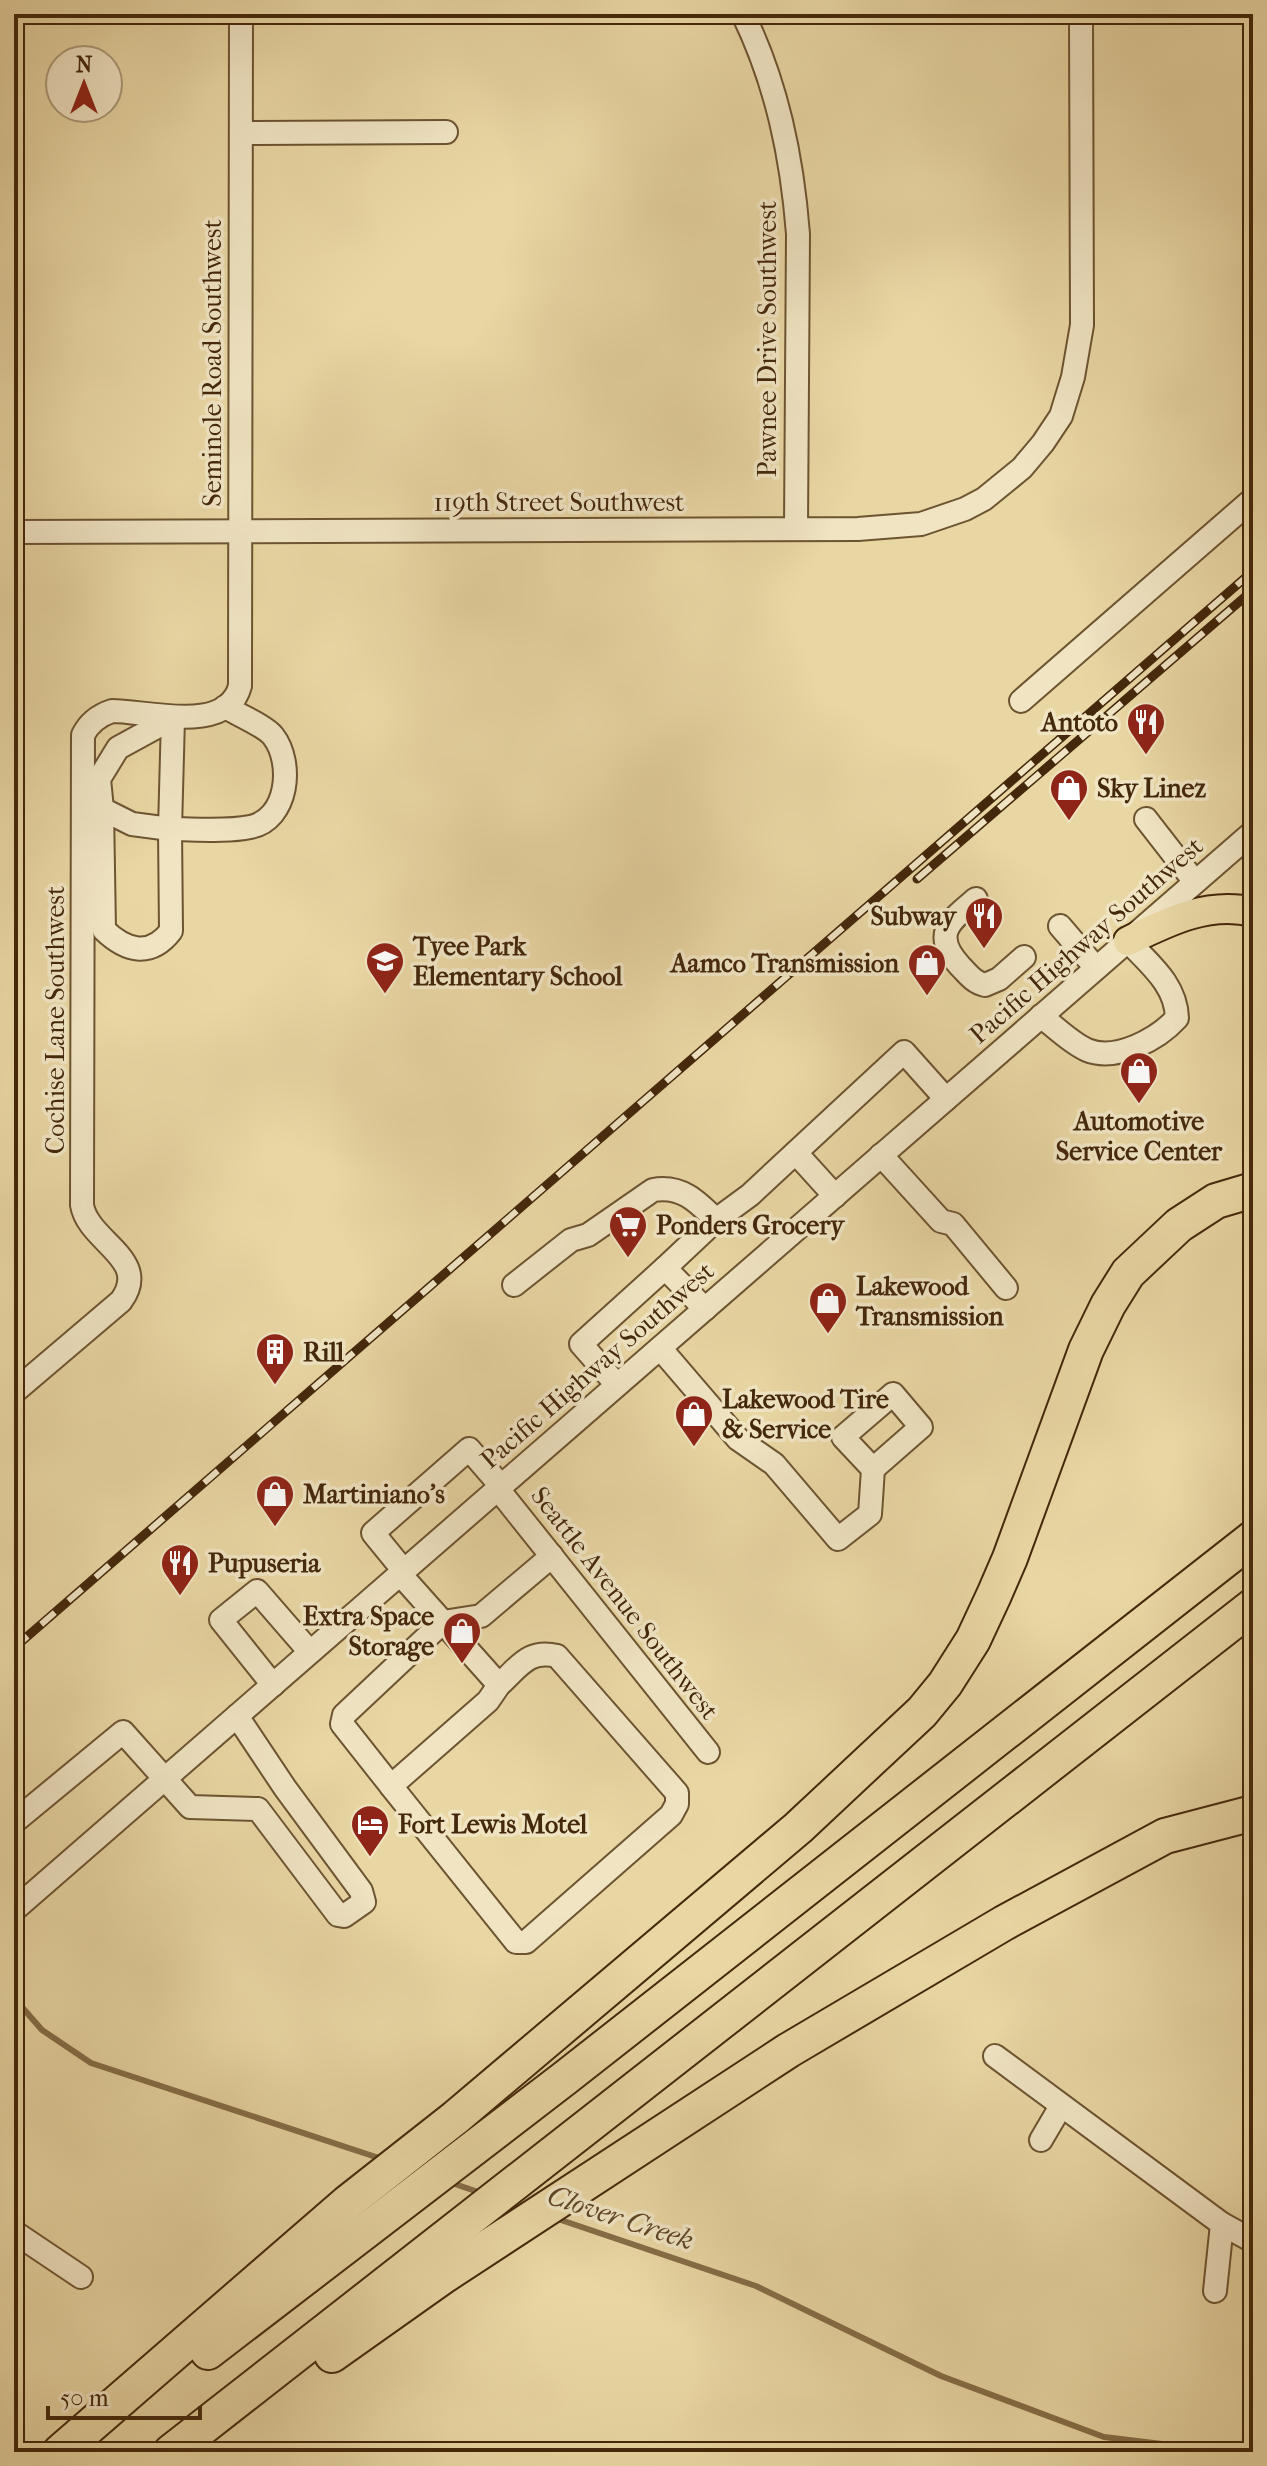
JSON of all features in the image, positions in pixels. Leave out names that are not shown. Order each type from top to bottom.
[{"type":"highway","points":[[60,2452],[347,2203],[420,2146],[798,1828],[922,1712],[945,1684],[973,1640],[1016,1543],[1086,1350],[1128,1273],[1179,1225],[1216,1201],[1253,1190]]},
{"type":"highway","points":[[77,2452],[457,2160],[1253,1538]]},
{"type":"highway","points":[[171,2452],[1253,1606]]},
{"type":"highway","points":[[194,2452],[476,2254],[789,2050],[1004,1923],[1165,1836],[1253,1813]]},
{"type":"main road","points":[[1128,941],[1179,916],[1237,908],[1253,912]]},
{"type":"street","name":"Seminole Road Southwest","points":[[225,707],[237,696],[240,686],[241,14]]},
{"type":"street","name":"Pawnee Drive Southwest","points":[[743,14],[763,56],[772,84],[795,191],[798,234],[796,528]]},
{"type":"street","name":"119th Street Southwest","points":[[14,532],[899,528],[965,509],[984,499],[1022,468],[1043,443],[1061,416],[1073,377],[1082,325],[1081,14]]},
{"type":"street","points":[[242,133],[446,132]]},
{"type":"street","points":[[1021,701],[1253,499]]},
{"type":"street","points":[[102,809],[132,824],[170,829],[251,827],[274,816],[283,794],[283,759],[272,735],[225,707]]},
{"type":"street","name":"Cochise Lane Southwest","points":[[14,1392],[121,1301],[130,1284],[123,1260],[89,1223],[82,1205],[84,902],[81,743],[86,728],[104,714],[126,711],[173,718],[197,716],[225,707]]},
{"type":"street","points":[[173,718],[171,931],[162,943],[144,949],[120,944],[104,930],[99,779],[118,748],[173,718]]},
{"type":"street","points":[[1146,819],[1195,882]]},
{"type":"street","name":"Pacific Highway Southwest","points":[[14,1910],[1253,832]]},
{"type":"street","points":[[976,899],[948,924],[945,940],[950,955],[973,980],[985,985],[999,979],[1024,957]]},
{"type":"street","points":[[1060,926],[1096,968]]},
{"type":"street","points":[[1041,1016],[1083,1048],[1095,1053],[1139,1045],[1166,1031],[1177,1018],[1177,1004],[1172,991],[1128,941]]},
{"type":"street","points":[[617,1385],[581,1344],[716,1220],[750,1195],[904,1052],[946,1099]]},
{"type":"street","points":[[887,1150],[952,1212],[953,1224],[1006,1288]]},
{"type":"street","points":[[796,1153],[835,1196]]},
{"type":"street","points":[[514,1285],[571,1240],[588,1235],[653,1190],[665,1188],[682,1192],[695,1199],[716,1220]]},
{"type":"street","points":[[665,1268],[705,1309]]},
{"type":"street","points":[[660,1348],[738,1439],[774,1464],[838,1539],[870,1514],[873,1469]]},
{"type":"street","name":"Seattle Avenue Southwest","points":[[402,1572],[373,1533],[469,1449],[708,1752]]},
{"type":"street","points":[[391,1786],[488,1701],[499,1685],[529,1657],[542,1653],[557,1656],[677,1793],[677,1804],[671,1815],[526,1942],[516,1942],[391,1786],[342,1724],[344,1715],[443,1622],[481,1616],[552,1556]]},
{"type":"street","points":[[402,1572],[499,1685]]},
{"type":"street","points":[[273,1685],[221,1620],[257,1591],[310,1652]]},
{"type":"street","points":[[237,1716],[285,1788],[361,1891],[364,1902],[344,1916],[338,1915],[258,1809]]},
{"type":"street","points":[[14,1822],[123,1732],[190,1807],[258,1809],[285,1788]]},
{"type":"street","points":[[995,2056],[1222,2224],[1253,2241]]},
{"type":"street","points":[[1041,2140],[1061,2106]]},
{"type":"street","points":[[1215,2291],[1222,2224]]},
{"type":"street","points":[[14,2232],[81,2277]]},
{"type":"waterway","name":"Clover Creek","points":[[14,1998],[42,2030],[91,2063],[382,2159]]},
{"type":"waterway","name":"Clover Creek","points":[[449,2182],[484,2194]]},
{"type":"waterway","name":"Clover Creek","points":[[555,2218],[756,2286],[941,2376],[1104,2437],[1228,2452]]},
{"type":"railway","points":[[14,1648],[1253,571]]},
{"type":"railway","points":[[917,879],[1253,590]]},
{"type":"place","name":"Antoto","points":[[1146,756]]},
{"type":"place","name":"Sky Linez","points":[[1069,822]]},
{"type":"place","name":"Subway","points":[[984,950]]},
{"type":"place","name":"Tyee Park Elementary School","points":[[385,995]]},
{"type":"place","name":"Aamco Transmission","points":[[927,997]]},
{"type":"place","name":"Automotive Service Center","points":[[1139,1105]]},
{"type":"place","name":"Ponders Grocery","points":[[628,1259]]},
{"type":"place","name":"Lakewood Transmission","points":[[828,1335]]},
{"type":"place","name":"Rill","points":[[275,1386]]},
{"type":"place","name":"Lakewood Tire & Service","points":[[694,1448]]},
{"type":"place","name":"Martiniano's","points":[[275,1528]]},
{"type":"place","name":"Pupuseria","points":[[180,1597]]},
{"type":"place","name":"Extra Space Storage","points":[[462,1665]]},
{"type":"place","name":"Fort Lewis Motel","points":[[370,1858]]}]
